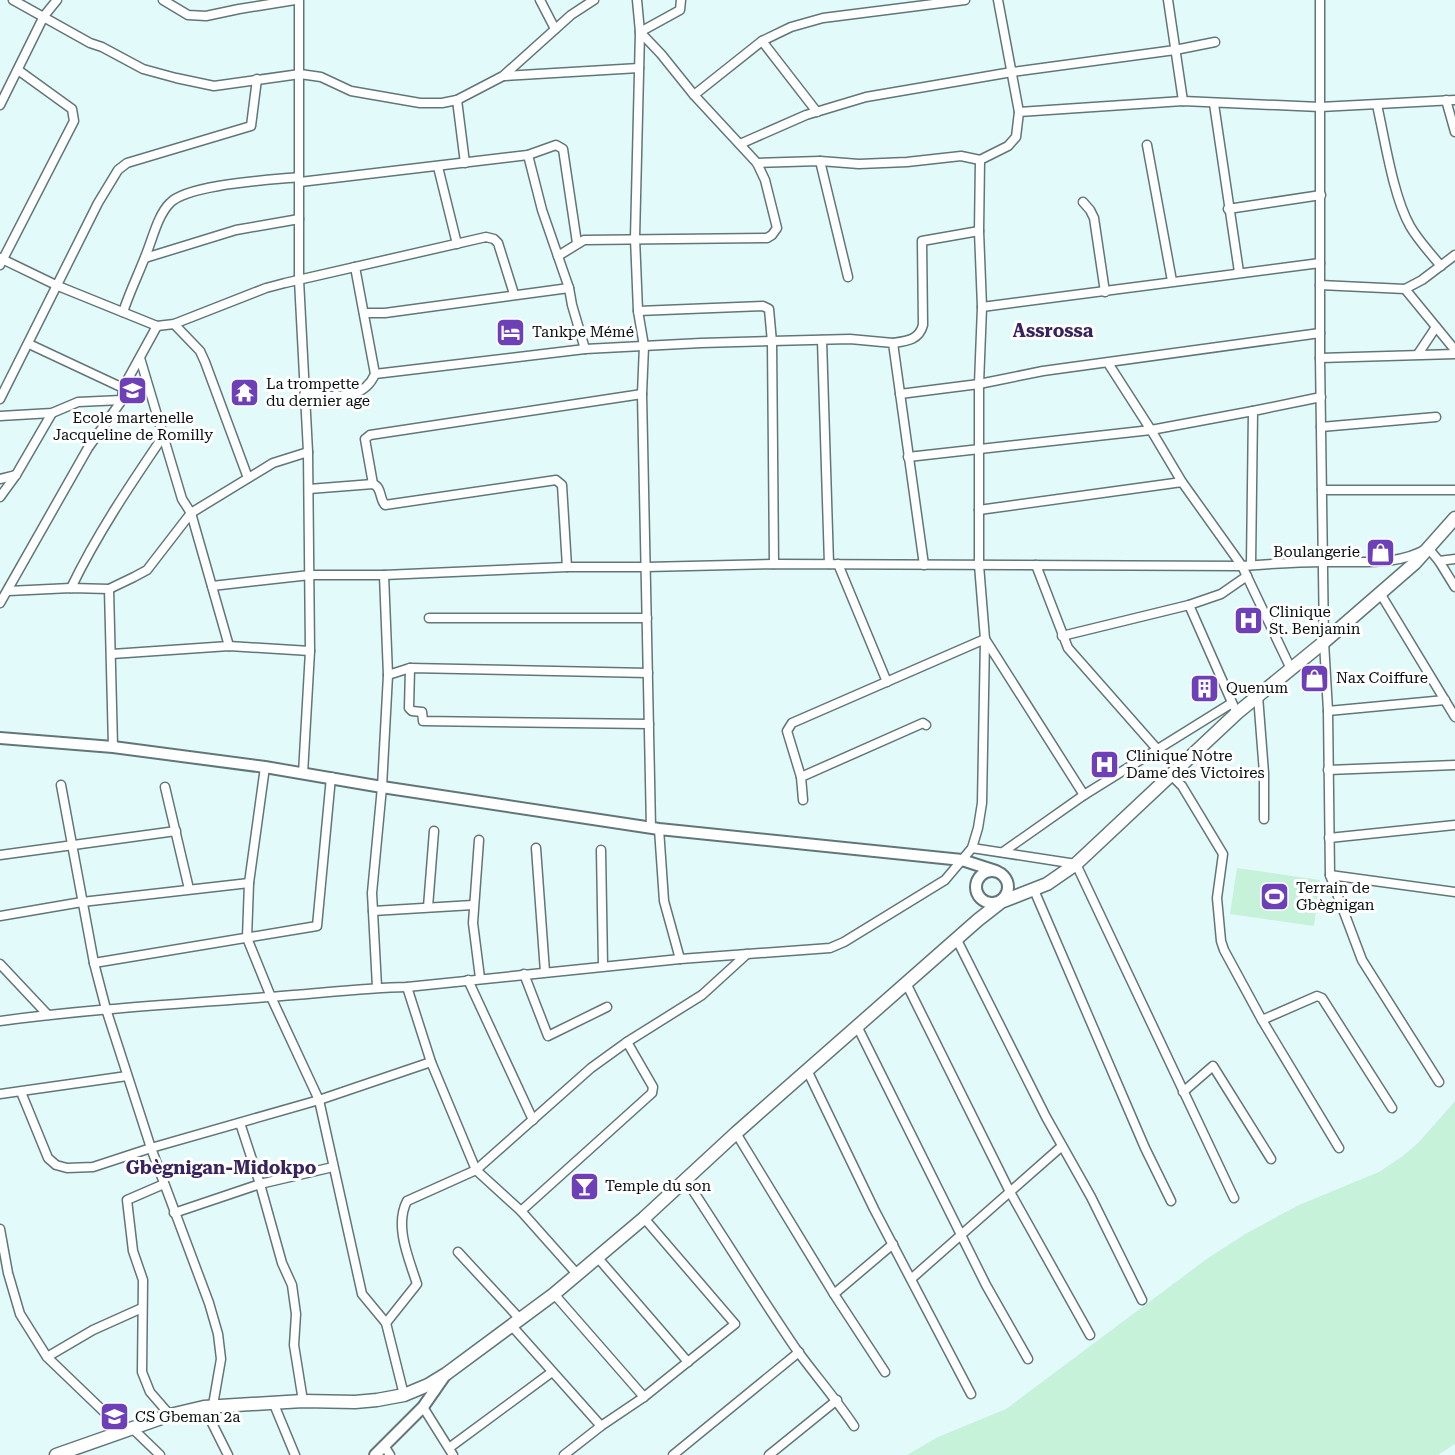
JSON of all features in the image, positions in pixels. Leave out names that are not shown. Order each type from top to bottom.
[{"type":"main road","points":[[56,1455],[170,1415],[208,1406],[303,1401],[355,1402],[404,1395],[428,1386],[446,1374],[554,1294],[644,1218],[736,1133],[956,938],[1001,902],[1058,878],[1076,864],[1180,767],[1234,708],[1258,696],[1324,642],[1428,548],[1455,518]]},
{"type":"street","points":[[13,0],[90,43],[143,69],[176,78],[214,86],[300,74],[321,76],[351,91],[420,103],[442,103],[456,100],[503,76],[590,1]]},
{"type":"street","points":[[0,105],[44,16],[57,0]]},
{"type":"street","points":[[163,0],[188,15],[206,16],[297,0],[300,74],[299,280],[308,452],[310,575],[310,651],[303,774]]},
{"type":"street","points":[[540,0],[555,29]]},
{"type":"street","points":[[638,0],[640,32],[635,238],[638,311],[644,346],[642,394],[649,724],[655,829],[664,901],[680,959]]},
{"type":"street","points":[[640,32],[680,10],[681,0]]},
{"type":"street","points":[[694,95],[762,41],[791,27],[823,18],[965,0]]},
{"type":"street","points":[[758,164],[820,161],[859,164],[961,156],[980,160],[1008,146],[1016,137],[1019,112],[998,0]]},
{"type":"street","points":[[1168,0],[1183,101]]},
{"type":"street","points":[[1320,0],[1320,358],[1330,875],[1362,960],[1439,1082]]},
{"type":"street","points":[[558,256],[584,240],[767,238],[777,228],[765,180],[758,164],[640,32]]},
{"type":"street","points":[[762,41],[817,111]]},
{"type":"street","points":[[740,144],[817,111],[866,97],[1012,72],[1174,50],[1215,42]]},
{"type":"street","points":[[503,76],[639,68]]},
{"type":"street","points":[[18,70],[72,109],[74,120],[1,261],[157,327],[174,324],[266,288],[486,237],[498,243],[514,294]]},
{"type":"street","points":[[0,399],[98,203],[118,170],[127,163],[251,126],[257,79]]},
{"type":"street","points":[[456,100],[465,163]]},
{"type":"street","points":[[1019,112],[1183,101],[1320,107],[1450,100],[1455,132]]},
{"type":"street","points":[[1214,104],[1239,272]]},
{"type":"street","points":[[1377,105],[1404,214],[1417,237],[1441,266]]},
{"type":"street","points":[[123,312],[132,283],[145,258],[162,215],[171,202],[186,193],[238,183],[438,167],[528,155],[556,145],[563,149],[577,243]]},
{"type":"street","points":[[1148,145],[1172,281]]},
{"type":"street","points":[[528,155],[542,210],[569,288],[585,349]]},
{"type":"street","points":[[0,1021],[106,1009],[377,987],[406,987],[603,966],[830,948],[844,942],[945,880],[972,849],[982,803],[985,639],[979,565],[978,450],[982,307],[979,231],[980,160]]},
{"type":"street","points":[[820,161],[848,277]]},
{"type":"street","points":[[438,167],[457,244]]},
{"type":"street","points":[[1228,209],[1321,195]]},
{"type":"street","points":[[1083,202],[1094,218],[1105,292]]},
{"type":"street","points":[[145,258],[236,230],[299,219]]},
{"type":"street","points":[[375,374],[585,349],[850,339],[893,343],[909,340],[918,335],[923,325],[922,241],[979,231]]},
{"type":"street","points":[[1320,285],[1405,290],[1455,255]]},
{"type":"street","points":[[982,307],[1320,262]]},
{"type":"street","points":[[304,395],[351,395],[364,389],[375,374],[355,267]]},
{"type":"street","points":[[364,313],[407,310],[569,288]]},
{"type":"street","points":[[1405,290],[1455,352]]},
{"type":"street","points":[[638,311],[763,306],[769,309],[772,342],[774,564]]},
{"type":"street","points":[[174,324],[200,351],[248,478]]},
{"type":"street","points":[[0,603],[88,448],[122,400],[123,388],[157,327]]},
{"type":"street","points":[[1418,354],[1436,327]]},
{"type":"street","points":[[900,394],[979,384],[1043,370],[1320,333]]},
{"type":"street","points":[[822,340],[833,564],[887,682]]},
{"type":"street","points":[[893,343],[924,565]]},
{"type":"street","points":[[29,344],[123,388]]},
{"type":"street","points":[[1320,358],[1455,352]]},
{"type":"street","points":[[140,358],[182,499],[190,513],[229,646]]},
{"type":"street","points":[[1108,363],[1182,482],[1246,565]]},
{"type":"street","points":[[373,484],[365,439],[370,435],[642,394]]},
{"type":"street","points":[[908,458],[1151,430],[1321,397]]},
{"type":"street","points":[[0,416],[52,413],[78,402],[122,400]]},
{"type":"street","points":[[1253,411],[1247,576],[1291,669]]},
{"type":"street","points":[[0,497],[16,475],[52,413]]},
{"type":"street","points":[[1321,427],[1436,417]]},
{"type":"street","points":[[71,588],[109,519],[164,435]]},
{"type":"street","points":[[8,591],[109,589],[141,575],[190,513],[273,463],[308,452]]},
{"type":"street","points":[[0,479],[16,475]]},
{"type":"street","points":[[309,489],[373,484],[377,485],[385,504],[559,482],[562,485],[567,567]]},
{"type":"street","points":[[979,510],[1182,482]]},
{"type":"street","points":[[1322,490],[1455,490]]},
{"type":"street","points":[[212,586],[310,575],[384,575],[567,567],[774,564],[1246,565],[1378,561],[1414,557],[1428,548],[1455,587]]},
{"type":"street","points":[[1439,561],[1455,559]]},
{"type":"street","points":[[1036,565],[1062,636],[1075,658],[1157,749]]},
{"type":"street","points":[[377,987],[372,893],[388,675],[384,575]]},
{"type":"street","points":[[1062,636],[1189,605],[1221,594],[1247,576]]},
{"type":"street","points":[[109,589],[113,747]]},
{"type":"street","points":[[1380,593],[1455,717]]},
{"type":"street","points":[[1003,852],[1083,795],[1157,749],[1234,708],[1189,605]]},
{"type":"street","points":[[429,618],[647,618]]},
{"type":"street","points":[[803,800],[801,777],[787,731],[792,723],[985,639]]},
{"type":"street","points":[[985,639],[1083,795]]},
{"type":"street","points":[[112,654],[229,646],[310,651]]},
{"type":"street","points":[[388,675],[410,668],[648,673]]},
{"type":"street","points":[[410,668],[409,708],[412,711],[423,712],[423,721],[649,724]]},
{"type":"street","points":[[1258,696],[1264,773],[1264,819]]},
{"type":"street","points":[[1328,711],[1445,700]]},
{"type":"street","points":[[801,777],[923,723],[927,725]]},
{"type":"street","points":[[0,738],[113,747],[265,767],[655,829],[962,860],[996,871],[1003,875],[1008,883],[1008,891],[1001,902],[992,903],[984,901],[976,891],[976,883],[980,876],[996,871]]},
{"type":"street","points":[[1328,770],[1455,765]]},
{"type":"street","points":[[265,767],[249,883],[246,938],[318,1100],[362,1294],[386,1323],[404,1395]]},
{"type":"street","points":[[1180,767],[1176,779],[1223,854],[1217,898],[1221,942],[1262,1020],[1339,1148]]},
{"type":"street","points":[[93,963],[317,926],[331,777]]},
{"type":"street","points":[[61,785],[93,963],[106,1009],[151,1148],[209,1303],[218,1334],[221,1359],[208,1406],[228,1455]]},
{"type":"street","points":[[165,787],[189,889]]},
{"type":"street","points":[[1329,838],[1455,825]]},
{"type":"street","points":[[0,855],[176,831]]},
{"type":"street","points":[[428,907],[434,831]]},
{"type":"street","points":[[479,840],[473,932],[480,978]]},
{"type":"street","points":[[536,848],[545,972]]},
{"type":"street","points":[[972,849],[1076,864],[1234,1197]]},
{"type":"street","points":[[600,850],[603,966]]},
{"type":"street","points":[[1330,875],[1455,892]]},
{"type":"street","points":[[0,916],[82,902],[249,883]]},
{"type":"street","points":[[1034,890],[1145,1148],[1171,1201]]},
{"type":"street","points":[[373,912],[473,905]]},
{"type":"street","points":[[956,938],[1062,1146],[1092,1197],[1142,1300]]},
{"type":"street","points":[[386,1323],[417,1284],[403,1238],[402,1211],[407,1201],[476,1170],[591,1068],[702,994],[725,976],[747,954]]},
{"type":"street","points":[[0,964],[48,1015]]},
{"type":"street","points":[[524,974],[548,1036],[607,1007]]},
{"type":"street","points":[[468,980],[533,1120]]},
{"type":"street","points":[[906,982],[1010,1192],[1090,1335]]},
{"type":"street","points":[[406,987],[431,1062],[476,1170],[521,1211],[577,1274]]},
{"type":"street","points":[[1262,1020],[1317,996],[1323,998],[1392,1108]]},
{"type":"street","points":[[857,1026],[986,1285],[1028,1359]]},
{"type":"street","points":[[521,1211],[652,1094],[653,1087],[627,1042]]},
{"type":"street","points":[[21,1092],[48,1158],[57,1165],[93,1167],[318,1100],[431,1062]]},
{"type":"street","points":[[1183,1092],[1213,1066],[1271,1159]]},
{"type":"street","points":[[807,1070],[893,1244],[971,1394]]},
{"type":"street","points":[[0,1094],[127,1076]]},
{"type":"street","points":[[240,1123],[282,1263],[292,1285],[296,1314],[294,1345],[303,1401]]},
{"type":"street","points":[[736,1133],[834,1294],[885,1372]]},
{"type":"street","points":[[911,1278],[1062,1146]]},
{"type":"street","points":[[174,1213],[260,1184],[333,1167]]},
{"type":"street","points":[[686,1180],[747,1277],[798,1352],[837,1400],[854,1426]]},
{"type":"street","points":[[164,1184],[127,1200],[133,1251],[143,1280],[142,1372],[150,1392],[170,1415]]},
{"type":"street","points":[[564,1455],[644,1397],[735,1324],[644,1218]]},
{"type":"street","points":[[0,1229],[8,1273],[18,1308],[47,1357],[128,1430],[160,1455]]},
{"type":"street","points":[[834,1294],[893,1244]]},
{"type":"street","points":[[458,1252],[552,1371],[601,1426]]},
{"type":"street","points":[[598,1257],[688,1362]]},
{"type":"street","points":[[554,1294],[644,1397]]},
{"type":"street","points":[[47,1357],[93,1330],[142,1308]]},
{"type":"street","points":[[673,1455],[798,1352]]},
{"type":"street","points":[[423,1407],[451,1451],[552,1371]]},
{"type":"street","points":[[375,1455],[388,1451],[446,1374]]},
{"type":"street","points":[[769,1455],[837,1400]]},
{"type":"street","points":[[273,1402],[295,1455]]},
{"type":"green space","name":"Terrain de Gbègnigan","points":[[1237,868],[1320,880],[1314,926],[1230,914]]},
{"type":"green space","points":[[1455,1101],[1455,1444],[1438,1455],[907,1455],[938,1437],[1006,1409],[1208,1258],[1247,1233],[1299,1205],[1379,1172],[1419,1142]]},
{"type":"place","name":"Tankpe Mémé","points":[[511,332]]},
{"type":"place","name":"Ecole martenelle Jacqueline de Romilly","points":[[133,391]]},
{"type":"place","name":"La trompette du dernier age","points":[[245,393]]},
{"type":"place","name":"Boulangerie","points":[[1381,552]]},
{"type":"place","name":"Clinique St. Benjamin","points":[[1248,621]]},
{"type":"place","name":"Nax Coiffure","points":[[1315,678]]},
{"type":"place","name":"Quenum","points":[[1205,688]]},
{"type":"place","name":"Clinique Notre Dame des Victoires","points":[[1105,765]]},
{"type":"place","name":"Terrain de Gbègnigan","points":[[1275,897]]},
{"type":"place","name":"Temple du son","points":[[584,1186]]},
{"type":"place","name":"CS Gbeman 2a","points":[[114,1417]]},
{"type":"district","name":"Assrossa","points":[[1053,330]]},
{"type":"district","name":"Gbègnigan-Midokpo","points":[[221,1167]]}]
